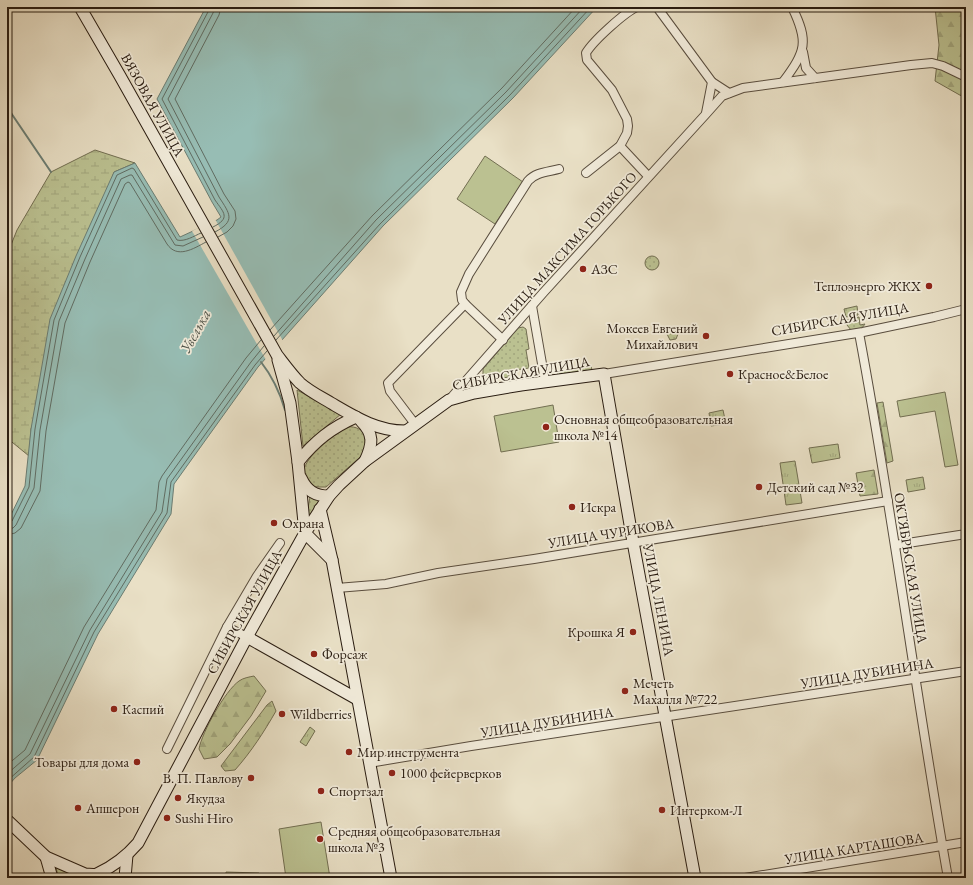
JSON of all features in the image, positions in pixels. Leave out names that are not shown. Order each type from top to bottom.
[{"type":"street","name":"ВЯЗОВАЯ УЛИЦА","points":[[80,7],[277,355]]},
{"type":"street","points":[[586,173],[620,146],[627,132],[628,126],[627,119],[610,86],[585,56],[588,50],[621,17],[628,11],[637,7]]},
{"type":"street","points":[[784,82],[802,52],[804,38],[792,7]]},
{"type":"street","points":[[656,8],[712,82],[730,93]]},
{"type":"street","points":[[802,52],[806,68],[815,78]]},
{"type":"street","name":"УЛИЦА МАКСИМА ГОРЬКОГО","points":[[449,400],[648,176],[722,96],[743,88],[932,63],[943,66],[966,77]]},
{"type":"street","points":[[706,114],[712,82]]},
{"type":"street","points":[[620,146],[648,176]]},
{"type":"street","points":[[503,340],[465,304],[462,300],[461,292],[469,274],[528,181],[532,176],[559,169]]},
{"type":"street","points":[[415,424],[390,391],[388,383],[465,304]]},
{"type":"street","points":[[532,306],[545,381]]},
{"type":"street","name":"СИБИРСКАЯ УЛИЦА","points":[[97,874],[112,867],[127,855],[138,843],[247,637],[305,533],[329,496],[364,461],[449,400],[474,393],[545,381],[604,374],[858,333],[966,309]]},
{"type":"street","name":"ОКТЯБРЬСКАЯ УЛИЦА","points":[[858,333],[888,501],[915,680],[948,878]]},
{"type":"street","points":[[277,355],[300,382],[321,397],[357,418],[391,431],[405,431]]},
{"type":"street","points":[[277,355],[290,404],[298,462],[305,533],[332,560]]},
{"type":"street","name":"УЛИЦА ЛЕНИНА","points":[[604,374],[633,542],[696,878]]},
{"type":"street","points":[[357,418],[366,426],[371,438],[370,452],[364,461]]},
{"type":"street","points":[[298,462],[310,447],[338,425],[357,418]]},
{"type":"street","points":[[299,474],[305,486],[314,494],[329,496]]},
{"type":"street","name":"УЛИЦА ЧУРИКОВА","points":[[337,588],[386,584],[438,573],[534,559],[888,501]]},
{"type":"street","points":[[320,509],[332,560],[391,878]]},
{"type":"street","points":[[895,545],[966,534]]},
{"type":"street","points":[[167,749],[227,627],[257,576],[280,543]]},
{"type":"street","points":[[227,627],[357,699]]},
{"type":"street","name":"УЛИЦА ДУБИНИНА","points":[[369,763],[966,671]]},
{"type":"street","points":[[7,820],[46,857],[80,876],[97,874],[108,878]]},
{"type":"street","name":"УЛИЦА КАРТАШОВА","points":[[745,878],[966,842]]},
{"type":"street","points":[[125,878],[127,855]]},
{"type":"street","points":[[46,857],[52,878]]},
{"type":"green space","points":[[935,7],[966,7],[966,104],[965,98],[935,81],[939,45]]},
{"type":"green space","points":[[95,150],[135,163],[114,172],[31,429],[29,456],[7,438],[7,255],[17,230],[51,172]]},
{"type":"green space","points":[[485,156],[523,182],[495,224],[457,199]]},
{"type":"green space","points":[[649,256],[655,256],[659,260],[659,266],[655,270],[649,270],[645,266],[645,260]]},
{"type":"green space","points":[[857,306],[858,315],[846,317],[844,309]]},
{"type":"green space","points":[[859,317],[860,325],[865,324],[862,328],[851,330],[847,325],[846,320]]},
{"type":"green space","points":[[523,327],[526,329],[529,349],[526,350],[529,368],[508,371],[509,377],[487,380],[483,376],[483,369],[518,328]]},
{"type":"green space","points":[[680,329],[676,339],[670,340],[666,332]]},
{"type":"green space","points":[[591,366],[592,370],[558,375],[557,371]]},
{"type":"green space","points":[[297,390],[341,414],[303,446]]},
{"type":"green space","points":[[945,392],[958,465],[945,467],[935,411],[900,417],[897,401]]},
{"type":"green space","points":[[883,402],[893,461],[887,463],[877,403]]},
{"type":"green space","points":[[553,405],[559,442],[501,452],[494,416]]},
{"type":"green space","points":[[723,410],[726,424],[711,426],[709,413]]},
{"type":"green space","points":[[345,427],[356,428],[365,433],[366,452],[326,487],[311,486],[303,472],[305,465],[320,447]]},
{"type":"green space","points":[[838,444],[840,458],[812,463],[809,448]]},
{"type":"green space","points":[[795,461],[802,503],[786,505],[780,463]]},
{"type":"green space","points":[[874,470],[878,494],[860,496],[856,473]]},
{"type":"green space","points":[[923,477],[925,489],[908,492],[906,480]]},
{"type":"green space","points":[[310,497],[322,499],[310,517],[307,514]]},
{"type":"green space","points":[[254,676],[266,691],[251,716],[230,744],[217,757],[204,759],[199,749],[201,742],[209,723],[221,702],[233,686],[239,681]]},
{"type":"green space","points":[[272,701],[276,711],[257,742],[235,770],[225,771],[221,766],[267,705]]},
{"type":"green space","points":[[310,727],[315,731],[306,746],[300,742]]},
{"type":"green space","points":[[321,822],[330,878],[286,878],[279,829]]},
{"type":"green space","points":[[56,868],[69,871],[62,878],[59,878]]},
{"type":"green space","points":[[226,872],[259,873],[259,878],[226,878]]},
{"type":"water","name":"Увелька","points":[[206,7],[597,7],[513,98],[383,226],[258,367],[174,484],[171,514],[98,634],[37,760],[15,778],[7,787],[7,523],[25,486],[31,429],[50,319],[76,256],[114,172],[135,163],[180,237],[221,217],[157,99]]},
{"type":"pier","points":[[215,219],[283,341],[266,360],[192,231]]},
{"type":"waterway","points":[[7,107],[51,172]]},
{"type":"waterway","points":[[261,362],[269,373],[281,397],[285,410],[288,409]]},
{"type":"place","name":"АЗС","points":[[583,269]]},
{"type":"place","name":"Теплоэнерго ЖКХ","points":[[929,286]]},
{"type":"place","name":"Мокеев Евгений Михайлович","points":[[706,336]]},
{"type":"place","name":"Красное&Белое","points":[[730,374]]},
{"type":"place","name":"Основная общеобразовательная школа №14","points":[[546,427]]},
{"type":"place","name":"Детский сад №32","points":[[759,487]]},
{"type":"place","name":"Искра","points":[[572,507]]},
{"type":"place","name":"Охрана","points":[[274,523]]},
{"type":"place","name":"Крошка Я","points":[[633,632]]},
{"type":"place","name":"Форсаж","points":[[314,654]]},
{"type":"place","name":"Мечеть Махалля №722","points":[[625,691]]},
{"type":"place","name":"Каспий","points":[[114,709]]},
{"type":"place","name":"Wildberries","points":[[282,714]]},
{"type":"place","name":"Мир инструмента","points":[[349,752]]},
{"type":"place","name":"Товары для дома","points":[[137,762]]},
{"type":"place","name":"1000 фейерверков","points":[[392,773]]},
{"type":"place","name":"В. П. Павлову","points":[[251,778]]},
{"type":"place","name":"Спортзал","points":[[321,791]]},
{"type":"place","name":"Якудза","points":[[178,798]]},
{"type":"place","name":"Апшерон","points":[[78,808]]},
{"type":"place","name":"Интерком-Л","points":[[662,810]]},
{"type":"place","name":"Sushi Hiro","points":[[167,818]]},
{"type":"place","name":"Средняя общеобразовательная школа №3","points":[[320,839]]}]
